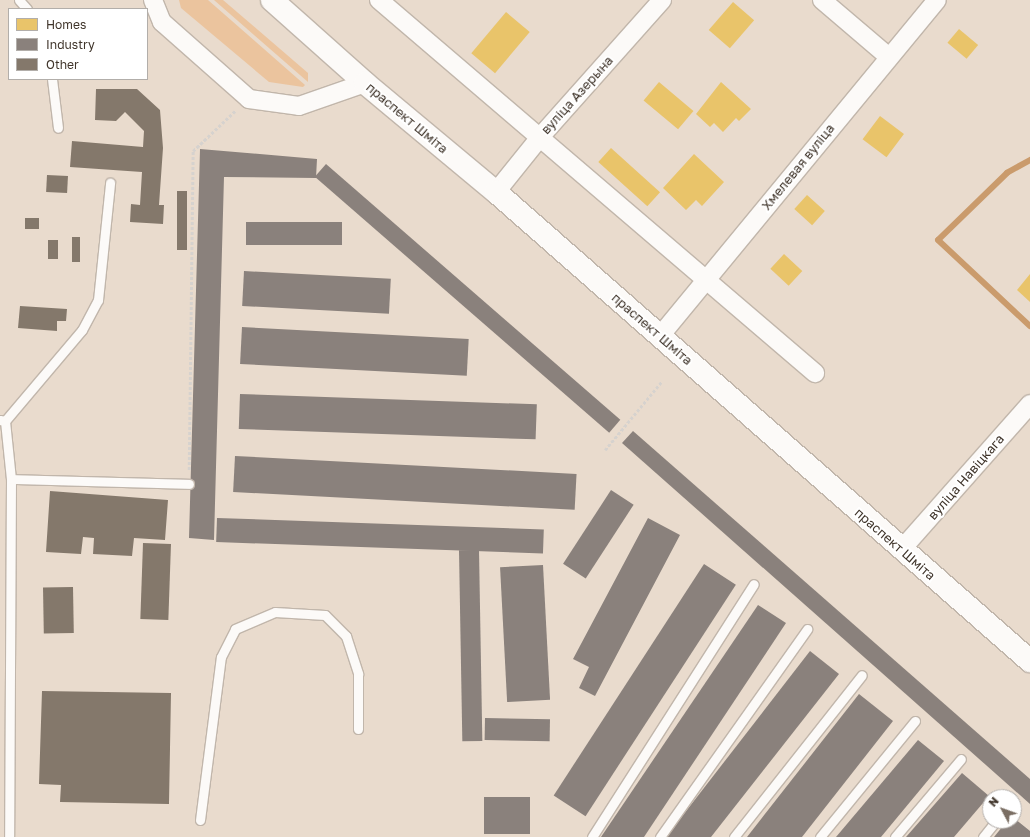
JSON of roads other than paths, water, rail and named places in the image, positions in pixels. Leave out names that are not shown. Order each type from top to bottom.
[{"type":"main road","name":"праспект Шміта","points":[[272,0],[365,83],[496,192],[901,550],[1030,661]]},
{"type":"street","points":[[153,0],[162,22],[249,99],[299,106],[365,83]]},
{"type":"street","points":[[379,0],[707,278],[815,373]]},
{"type":"street","name":"вуліца Азерына","points":[[496,192],[541,136],[662,0]]},
{"type":"street","points":[[822,0],[889,57]]},
{"type":"street","name":"Хмелевая вуліца","points":[[660,336],[937,0]]},
{"type":"street","name":"вуліца Навіцкага","points":[[901,550],[1030,404]]},
{"type":"lane","points":[[19,0],[26,8]]},
{"type":"lane","points":[[52,80],[58,128]]},
{"type":"lane","points":[[9,837],[11,479],[2,421],[82,330],[98,300],[110,183]]},
{"type":"lane","points":[[11,479],[189,484]]},
{"type":"lane","points":[[592,837],[754,584]]},
{"type":"lane","points":[[200,820],[221,657],[235,629],[274,612],[325,615],[346,636],[358,674],[358,729]]},
{"type":"lane","points":[[660,837],[807,629]]},
{"type":"lane","points":[[734,837],[862,675]]},
{"type":"lane","points":[[820,837],[915,721]]},
{"type":"lane","points":[[895,837],[961,759]]},
{"type":"lane","points":[[983,837],[990,829]]},
{"type":"waterway","points":[[1030,160],[1007,173],[938,240],[1030,326]]}]
